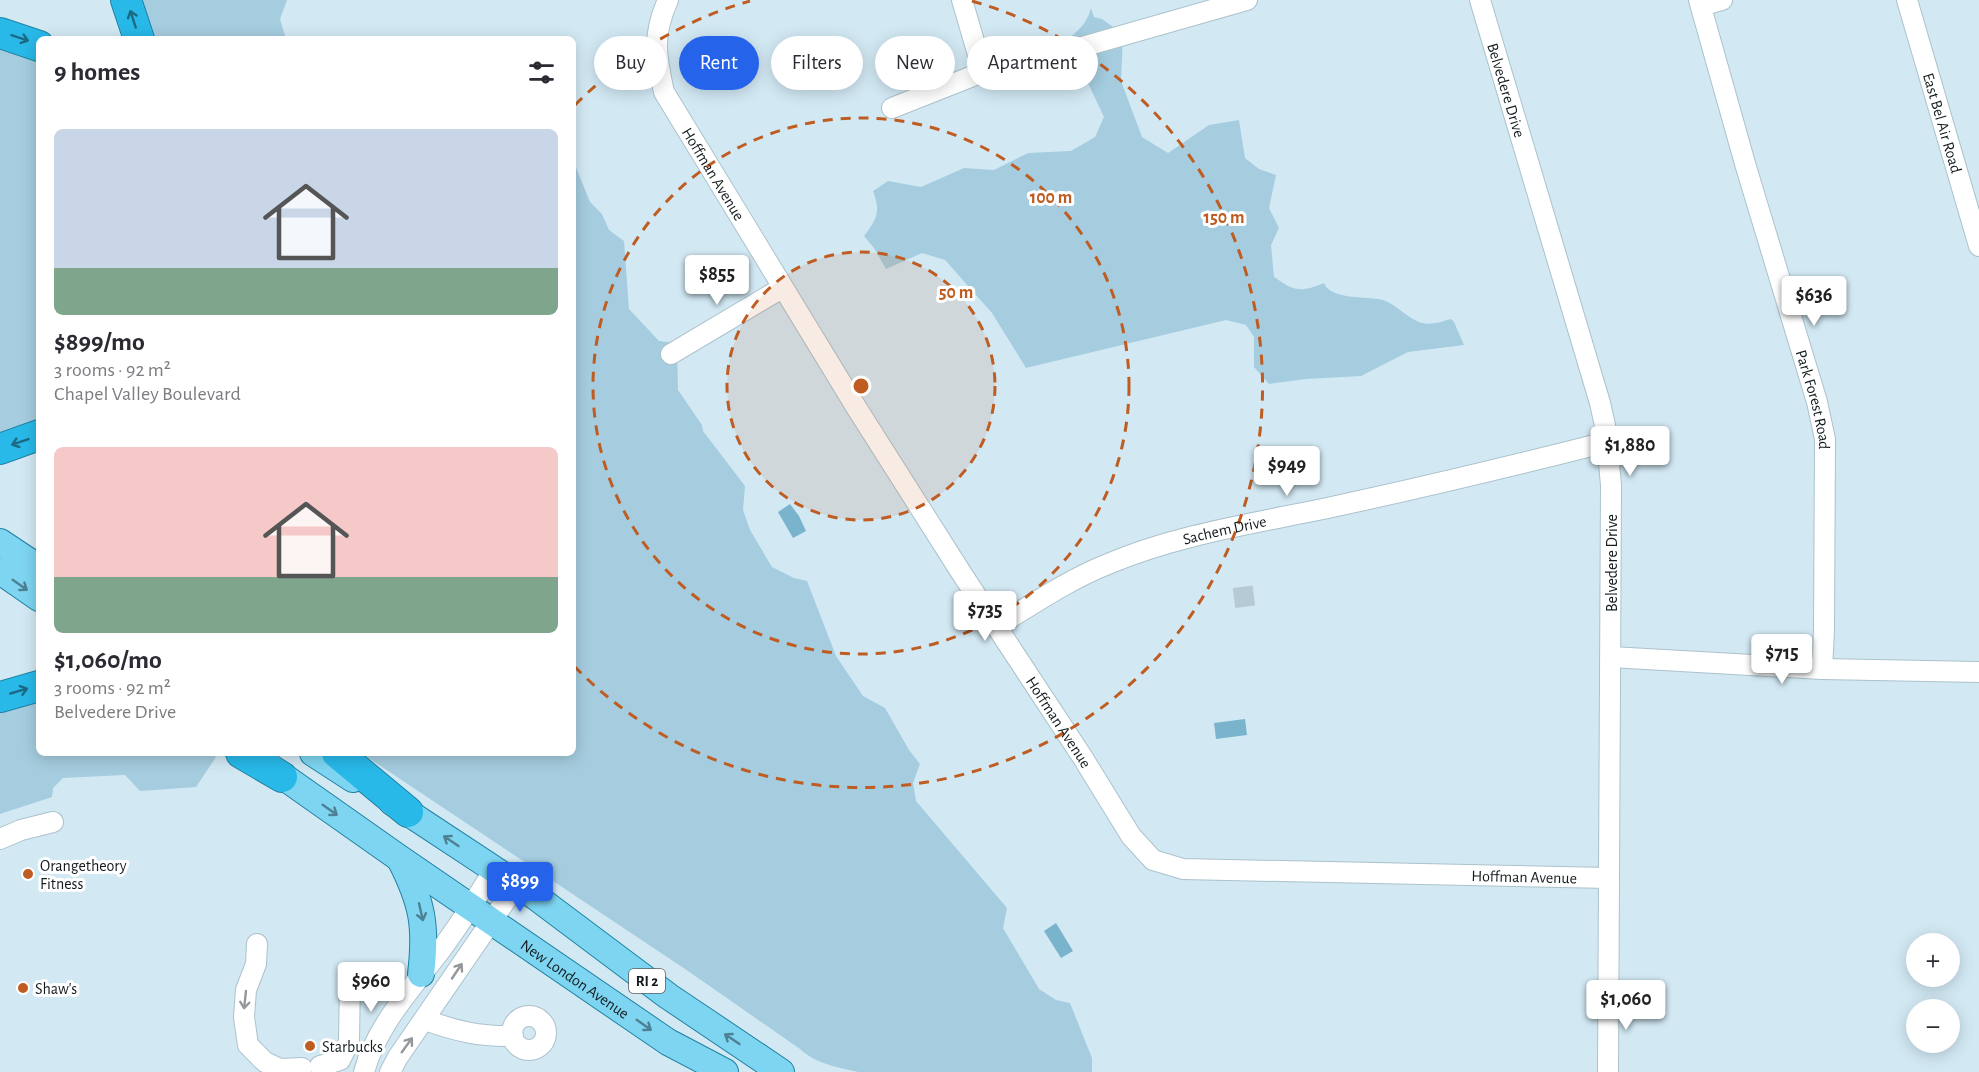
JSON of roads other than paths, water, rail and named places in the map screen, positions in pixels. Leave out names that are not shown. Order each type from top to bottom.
[{"type":"highway","points":[[126,0],[138,36]]},
{"type":"highway","points":[[0,33],[36,45]]},
{"type":"highway","points":[[0,448],[36,436]]},
{"type":"highway","points":[[0,697],[36,687]]},
{"type":"highway","points":[[246,756],[282,777]]},
{"type":"highway","points":[[341,756],[408,812]]},
{"type":"main road","points":[[0,542],[36,566]]},
{"type":"main road","points":[[0,571],[36,596]]},
{"type":"main road","name":"New London Avenue","points":[[256,756],[282,777],[668,1042],[725,1072]]},
{"type":"main road","name":"RI 2","points":[[318,756],[517,884],[668,996],[781,1072]]},
{"type":"main road","points":[[399,858],[410,879],[422,914],[424,938],[421,974]]},
{"type":"main road","points":[[668,1042],[705,1072]]},
{"type":"street","name":"Hoffman Avenue","points":[[668,0],[659,19],[656,42],[664,92],[782,288],[962,574],[1083,758],[1131,836],[1153,860],[1183,869],[1609,878]]},
{"type":"street","points":[[962,0],[972,36]]},
{"type":"street","points":[[1098,42],[1247,0]]},
{"type":"street","name":"Belvedere Drive","points":[[1479,0],[1600,403],[1607,442],[1611,485],[1608,1072]]},
{"type":"street","points":[[1700,3],[1722,0]]},
{"type":"street","name":"East Bel Air Road","points":[[1907,0],[1979,246]]},
{"type":"street","name":"Park Forest Road","points":[[1700,3],[1746,167],[1817,402],[1825,439],[1822,669]]},
{"type":"street","points":[[891,108],[967,78]]},
{"type":"street","points":[[671,354],[782,288]]},
{"type":"street","name":"Sachem Drive","points":[[996,626],[1056,589],[1107,564],[1146,550],[1201,535],[1428,486],[1607,442]]},
{"type":"street","points":[[1611,657],[1822,669],[1979,672]]},
{"type":"street","points":[[1954,672],[1979,682]]},
{"type":"street","points":[[0,839],[21,830],[53,822]]},
{"type":"street","points":[[364,1072],[371,1052],[384,1028],[471,907],[494,870]]},
{"type":"street","points":[[390,1072],[517,884]]},
{"type":"street","points":[[257,944],[256,964],[246,990],[244,1017],[248,1045],[265,1062],[280,1069],[311,1067],[340,1060],[349,1042],[350,976]]},
{"type":"street","points":[[425,1020],[459,1032],[488,1036],[513,1036]]},
{"type":"tunnel","points":[[1234,598],[1258,595]]},
{"type":"place","name":"Orangetheory Fitness","points":[[28,874]]},
{"type":"place","name":"Shaw's","points":[[23,988]]},
{"type":"place","name":"Starbucks","points":[[310,1046]]}]
